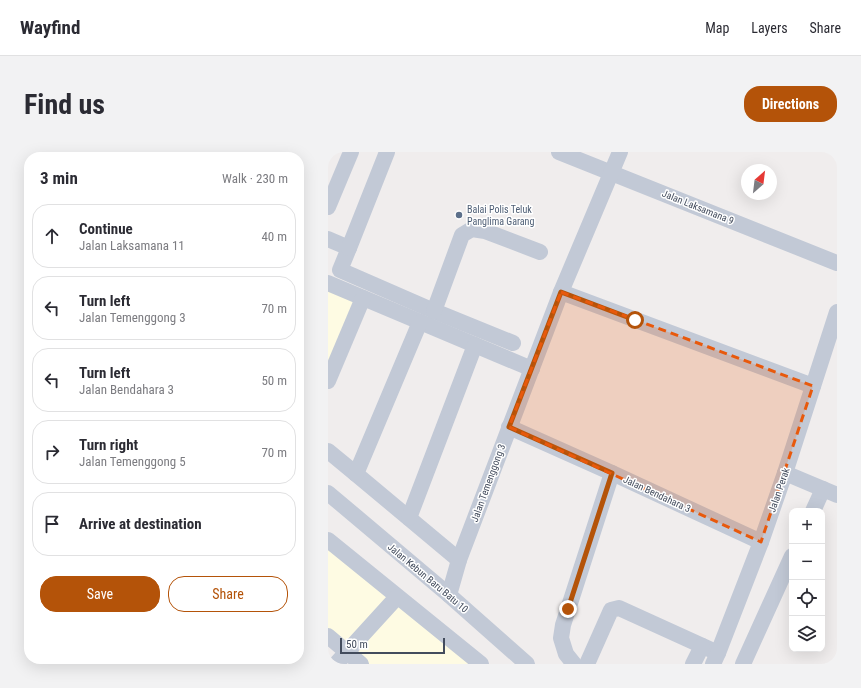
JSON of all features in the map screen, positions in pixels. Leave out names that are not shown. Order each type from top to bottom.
[{"type":"street","points":[[328,207],[351,152]]},
{"type":"street","points":[[387,152],[340,270],[434,311],[513,342]]},
{"type":"street","name":"Jalan Laksamana 9","points":[[559,152],[837,263]]},
{"type":"street","name":"Jalan Temenggong 3","points":[[449,595],[459,560],[561,292],[620,152]]},
{"type":"street","points":[[434,311],[462,235],[472,229],[485,231],[540,252]]},
{"type":"street","points":[[328,239],[349,248]]},
{"type":"street","points":[[328,283],[532,369]]},
{"type":"street","points":[[561,292],[813,386]]},
{"type":"street","points":[[328,381],[363,298]]},
{"type":"street","name":"Jalan Perak","points":[[716,658],[761,542],[837,312]]},
{"type":"street","points":[[356,474],[420,322]]},
{"type":"street","points":[[409,518],[475,345]]},
{"type":"street","name":"Jalan Bendahara 3","points":[[509,427],[761,542]]},
{"type":"street","points":[[328,451],[459,560]]},
{"type":"street","points":[[574,664],[566,654],[561,638],[563,625],[612,473]]},
{"type":"street","points":[[785,473],[830,492],[816,508]]},
{"type":"street","name":"Jalan Kebun Baru Batu 10","points":[[328,493],[449,595],[527,664]]},
{"type":"street","points":[[328,540],[481,664]]},
{"type":"street","points":[[743,664],[789,563]]},
{"type":"street","points":[[336,664],[397,597]]},
{"type":"street","points":[[587,664],[612,610],[619,608],[702,646],[716,658]]},
{"type":"street","points":[[328,636],[361,664]]},
{"type":"street","points":[[693,664],[702,646]]},
{"type":"highlighted area","points":[[561,292],[813,386],[761,542],[509,427]]},
{"type":"shaded area","points":[[328,287],[358,300],[328,371]]},
{"type":"shaded area","points":[[328,545],[476,664],[368,664],[328,630]]},
{"type":"place","name":"Balai Polis Teluk Panglima Garang","points":[[459,215]]},
{"type":"route","points":[[568,609],[612,473],[509,427],[561,292],[635,320]]}]
